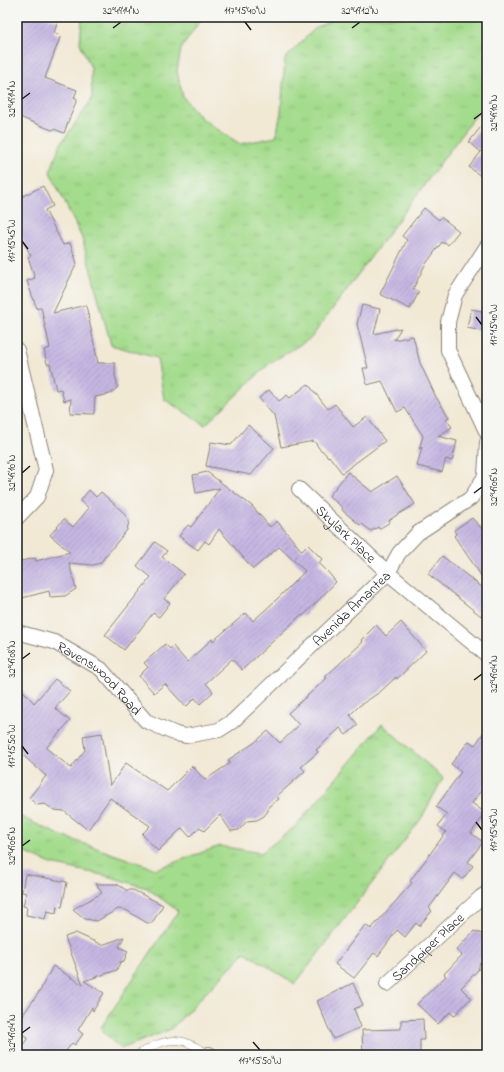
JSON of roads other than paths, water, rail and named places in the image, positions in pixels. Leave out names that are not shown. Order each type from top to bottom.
[{"type":"street","points":[[487,246],[455,295],[448,322],[448,350],[487,433]]},
{"type":"street","points":[[17,350],[46,470],[37,498],[17,518]]},
{"type":"street","name":"Avenida Amantea","points":[[176,734],[186,736],[219,730],[233,721],[388,573],[399,553],[418,533],[471,498],[485,476],[487,442]]},
{"type":"street","name":"Skylark Place","points":[[298,489],[388,573],[487,655]]},
{"type":"street","name":"Ravenswood Road","points":[[17,632],[54,642],[102,669],[146,721],[176,734]]},
{"type":"street","name":"Sandpiper Place","points":[[387,984],[487,893]]},
{"type":"lane","points":[[137,1055],[150,1046],[166,1041],[182,1040],[210,1054]]}]
